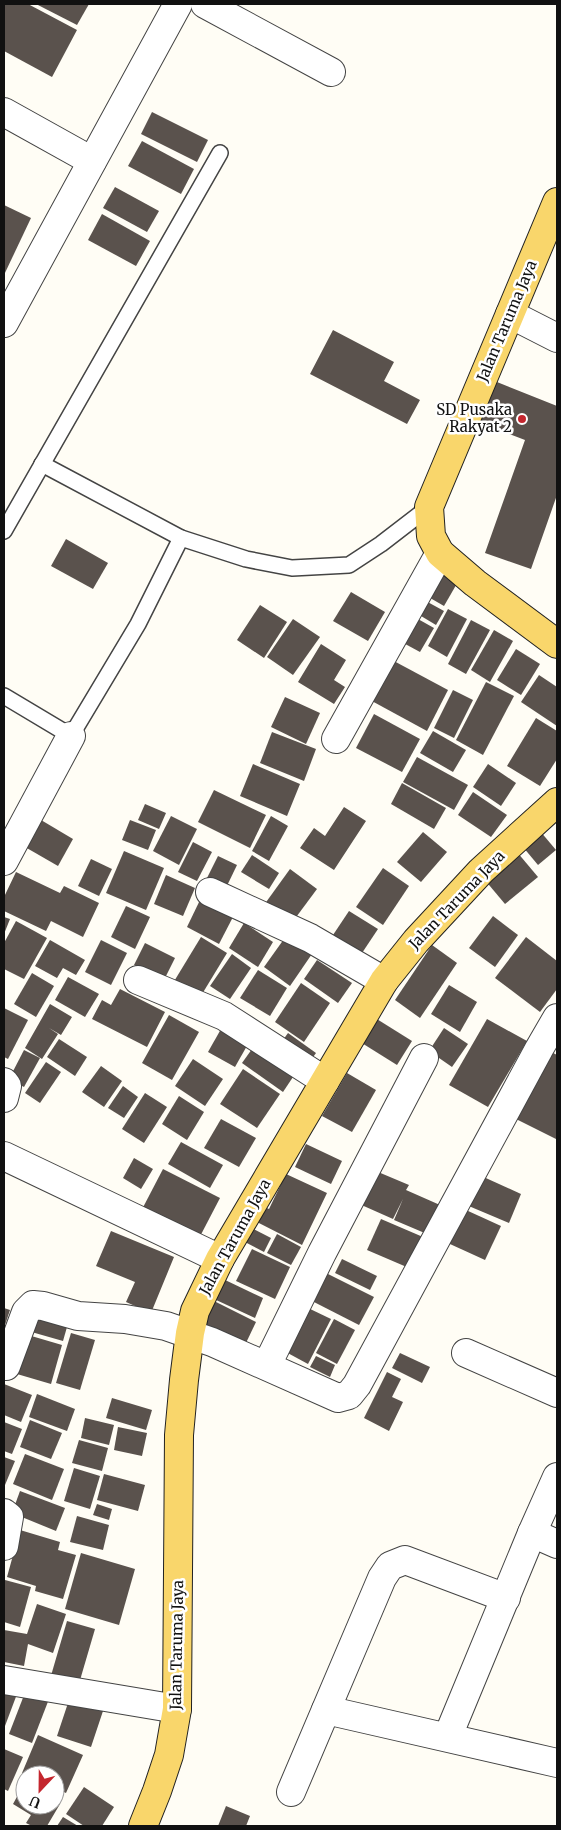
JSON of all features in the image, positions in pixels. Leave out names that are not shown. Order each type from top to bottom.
[{"type":"main road","name":"Jalan Taruma Jaya","points":[[557,202],[429,506],[431,536],[440,553],[475,583],[557,644]]},
{"type":"main road","name":"Jalan Taruma Jaya","points":[[143,1826],[157,1792],[168,1755],[177,1708],[179,1435],[190,1333],[195,1311],[220,1259],[384,981],[416,941],[481,871],[557,802]]},
{"type":"street","points":[[4,323],[178,4]]},
{"type":"street","points":[[205,4],[331,72]]},
{"type":"street","points":[[4,112],[92,161]]},
{"type":"street","points":[[510,314],[557,338]]},
{"type":"street","points":[[336,739],[440,553]]},
{"type":"street","points":[[4,861],[71,736]]},
{"type":"street","points":[[210,892],[310,938],[384,981]]},
{"type":"street","points":[[138,980],[224,1016],[325,1082]]},
{"type":"street","points":[[6,1366],[26,1312],[33,1305],[78,1316],[125,1319],[166,1326],[190,1333],[267,1365],[338,1398],[349,1395],[357,1385],[538,1049],[557,1018]]},
{"type":"street","points":[[267,1365],[322,1253],[424,1058]]},
{"type":"street","points":[[4,1082],[7,1086],[4,1098]]},
{"type":"street","points":[[4,1156],[220,1259]]},
{"type":"street","points":[[466,1353],[557,1393]]},
{"type":"street","points":[[448,1736],[557,1477]]},
{"type":"street","points":[[4,1513],[9,1517],[9,1522],[4,1546]]},
{"type":"street","points":[[532,1533],[557,1544]]},
{"type":"street","points":[[291,1792],[382,1578],[390,1566],[405,1560],[506,1598]]},
{"type":"street","points":[[4,1680],[177,1708]]},
{"type":"street","points":[[326,1710],[448,1736],[557,1763]]},
{"type":"lane","points":[[4,531],[220,153]]},
{"type":"lane","points":[[42,464],[180,538],[246,559],[292,568],[349,565],[381,544],[429,506]]},
{"type":"lane","points":[[4,696],[71,736],[138,624],[180,538]]},
{"type":"building","points":[[4,4],[28,4],[77,30],[52,77],[4,51]]},
{"type":"building","points":[[36,4],[89,4],[77,25]]},
{"type":"building","points":[[152,112],[208,140],[197,162],[141,134]]},
{"type":"building","points":[[142,141],[194,169],[181,194],[128,166]]},
{"type":"building","points":[[115,187],[159,211],[147,232],[103,208]]},
{"type":"building","points":[[4,205],[31,218],[4,275]]},
{"type":"building","points":[[102,214],[150,241],[136,266],[88,240]]},
{"type":"building","points":[[333,330],[394,362],[384,381],[420,400],[407,424],[310,374]]},
{"type":"building","points":[[492,380],[557,406],[557,495],[531,569],[485,553],[525,440],[476,421]]},
{"type":"building","points":[[66,539],[108,563],[93,589],[51,566]]},
{"type":"building","points":[[440,569],[459,580],[444,606],[425,595]]},
{"type":"building","points":[[351,592],[385,612],[368,641],[333,621]]},
{"type":"building","points":[[424,600],[444,611],[436,625],[416,613]]},
{"type":"building","points":[[260,605],[287,622],[264,658],[237,640]]},
{"type":"building","points":[[448,609],[467,619],[447,657],[428,646]]},
{"type":"building","points":[[409,614],[434,628],[420,652],[396,639]]},
{"type":"building","points":[[293,619],[320,637],[293,675],[267,657]]},
{"type":"building","points":[[471,620],[490,630],[466,674],[448,664]]},
{"type":"building","points":[[494,630],[513,641],[490,682],[471,670]]},
{"type":"building","points":[[321,644],[346,660],[334,680],[345,687],[334,704],[298,682]]},
{"type":"building","points":[[516,649],[540,664],[521,695],[497,680]]},
{"type":"building","points":[[392,660],[448,690],[427,731],[370,700]]},
{"type":"building","points":[[539,675],[557,687],[557,726],[521,702]]},
{"type":"building","points":[[486,682],[514,696],[483,755],[456,740]]},
{"type":"building","points":[[453,690],[473,700],[454,738],[434,728]]},
{"type":"building","points":[[285,697],[320,713],[306,744],[271,727]]},
{"type":"building","points":[[374,714],[420,739],[402,772],[356,748]]},
{"type":"building","points":[[536,718],[557,731],[557,759],[540,786],[507,766]]},
{"type":"building","points":[[433,731],[466,750],[453,772],[420,753]]},
{"type":"building","points":[[272,732],[316,749],[304,781],[260,763]]},
{"type":"building","points":[[417,757],[468,785],[454,810],[403,782]]},
{"type":"building","points":[[253,764],[300,784],[287,816],[240,796]]},
{"type":"building","points":[[488,764],[516,783],[501,806],[473,787]]},
{"type":"building","points":[[402,783],[446,808],[434,829],[391,804]]},
{"type":"building","points":[[214,790],[266,815],[250,848],[198,822]]},
{"type":"building","points":[[473,792],[507,815],[491,837],[458,815]]},
{"type":"building","points":[[145,804],[166,813],[159,829],[138,820]]},
{"type":"building","points":[[344,807],[366,821],[334,870],[300,848],[314,828],[325,836]]},
{"type":"building","points":[[171,816],[197,829],[179,865],[153,851]]},
{"type":"building","points":[[271,816],[288,826],[269,861],[252,851]]},
{"type":"building","points":[[41,820],[73,839],[58,866],[25,847]]},
{"type":"building","points":[[130,820],[156,830],[148,850],[122,840]]},
{"type":"building","points":[[540,831],[556,850],[538,865],[523,847]]},
{"type":"building","points":[[423,832],[447,852],[421,882],[397,862]]},
{"type":"building","points":[[193,842],[212,852],[197,881],[178,872]]},
{"type":"building","points":[[124,851],[164,868],[146,910],[106,893]]},
{"type":"building","points":[[517,852],[538,877],[505,904],[484,879]]},
{"type":"building","points":[[252,855],[279,873],[269,889],[241,872]]},
{"type":"building","points":[[218,856],[237,865],[224,892],[205,882]]},
{"type":"building","points":[[91,859],[112,869],[99,896],[78,886]]},
{"type":"building","points":[[383,868],[409,886],[383,925],[356,907]]},
{"type":"building","points":[[290,869],[317,889],[291,924],[264,905]]},
{"type":"building","points":[[16,872],[60,893],[64,886],[99,903],[83,937],[51,921],[46,931],[4,911],[4,897]]},
{"type":"building","points":[[166,875],[195,888],[183,916],[154,904]]},
{"type":"building","points":[[201,898],[234,915],[219,944],[187,927]]},
{"type":"building","points":[[126,906],[150,917],[135,949],[111,937]]},
{"type":"building","points":[[349,911],[378,929],[358,959],[329,941]]},
{"type":"building","points":[[493,916],[518,935],[495,967],[469,948]]},
{"type":"building","points":[[4,917],[10,919],[4,934]]},
{"type":"building","points":[[16,921],[47,938],[24,979],[4,969],[4,943]]},
{"type":"building","points":[[244,923],[273,942],[258,967],[229,948]]},
{"type":"building","points":[[289,932],[314,951],[290,986],[264,967]]},
{"type":"building","points":[[201,937],[227,953],[196,1004],[170,988]]},
{"type":"building","points":[[526,937],[557,961],[557,989],[540,1012],[495,978]]},
{"type":"building","points":[[50,940],[85,960],[76,975],[63,968],[57,978],[35,966]]},
{"type":"building","points":[[101,940],[127,953],[111,985],[85,972]]},
{"type":"building","points":[[145,943],[175,958],[164,980],[134,965]]},
{"type":"building","points":[[432,945],[457,963],[420,1018],[395,1000]]},
{"type":"building","points":[[232,954],[251,968],[230,999],[210,986]]},
{"type":"building","points":[[317,960],[352,983],[338,1003],[304,979]]},
{"type":"building","points":[[258,970],[287,988],[270,1016],[240,998]]},
{"type":"building","points":[[32,973],[54,986],[36,1017],[14,1004]]},
{"type":"building","points":[[68,977],[99,994],[85,1017],[55,1000]]},
{"type":"building","points":[[301,983],[330,1003],[304,1042],[275,1022]]},
{"type":"building","points":[[449,985],[477,1002],[460,1032],[431,1014]]},
{"type":"building","points":[[120,989],[165,1012],[147,1047],[92,1019],[102,1000],[111,1005]]},
{"type":"building","points":[[50,1004],[72,1017],[61,1035],[49,1028],[58,1034],[42,1059],[25,1048]]},
{"type":"building","points":[[4,1008],[28,1020],[8,1059],[4,1057]]},
{"type":"building","points":[[169,1015],[199,1032],[172,1080],[142,1063]]},
{"type":"building","points":[[372,1016],[412,1041],[397,1065],[357,1040]]},
{"type":"building","points":[[487,1019],[527,1041],[488,1107],[449,1085]]},
{"type":"building","points":[[444,1028],[468,1044],[452,1067],[429,1051]]},
{"type":"building","points":[[221,1029],[248,1044],[235,1067],[208,1052]]},
{"type":"building","points":[[288,1033],[316,1053],[306,1067],[278,1047]]},
{"type":"building","points":[[59,1039],[87,1057],[75,1076],[47,1057]]},
{"type":"building","points":[[544,1048],[557,1055],[556,1139],[510,1116]]},
{"type":"building","points":[[252,1049],[293,1077],[283,1092],[242,1063]]},
{"type":"building","points":[[24,1050],[40,1058],[24,1087],[9,1079]]},
{"type":"building","points":[[193,1059],[223,1079],[205,1106],[175,1086]]},
{"type":"building","points":[[46,1062],[61,1072],[40,1103],[25,1093]]},
{"type":"building","points":[[101,1066],[122,1081],[104,1107],[82,1092]]},
{"type":"building","points":[[243,1069],[280,1094],[257,1128],[220,1104]]},
{"type":"building","points":[[347,1073],[376,1090],[352,1132],[322,1116]]},
{"type":"building","points":[[123,1086],[138,1097],[124,1118],[108,1108]]},
{"type":"building","points":[[145,1093],[167,1107],[144,1143],[122,1129]]},
{"type":"building","points":[[179,1096],[204,1112],[187,1140],[162,1124]]},
{"type":"building","points":[[221,1119],[256,1138],[239,1167],[204,1148]]},
{"type":"building","points":[[181,1142],[223,1165],[210,1188],[168,1164]]},
{"type":"building","points":[[306,1144],[342,1161],[331,1184],[295,1167]]},
{"type":"building","points":[[134,1158],[153,1169],[141,1189],[123,1178]]},
{"type":"building","points":[[163,1169],[220,1198],[195,1246],[138,1217]]},
{"type":"building","points":[[371,1169],[409,1185],[406,1190],[440,1205],[427,1234],[394,1220],[403,1199],[393,1219],[357,1203]]},
{"type":"building","points":[[286,1174],[327,1193],[302,1245],[253,1220],[260,1205],[269,1209]]},
{"type":"building","points":[[477,1174],[521,1194],[509,1223],[464,1204]]},
{"type":"building","points":[[455,1205],[501,1226],[485,1260],[439,1239]]},
{"type":"building","points":[[381,1219],[423,1237],[409,1268],[367,1250]]},
{"type":"building","points":[[248,1226],[271,1238],[264,1252],[241,1240]]},
{"type":"building","points":[[111,1231],[174,1257],[151,1313],[126,1302],[135,1282],[96,1266]]},
{"type":"building","points":[[277,1234],[301,1247],[291,1265],[267,1253]]},
{"type":"building","points":[[252,1249],[290,1267],[275,1299],[236,1281]]},
{"type":"building","points":[[342,1259],[377,1276],[370,1290],[335,1273]]},
{"type":"building","points":[[326,1273],[374,1297],[359,1325],[312,1301]]},
{"type":"building","points":[[223,1279],[263,1298],[255,1318],[214,1299]]},
{"type":"building","points":[[212,1300],[256,1322],[245,1345],[201,1323]]},
{"type":"building","points":[[306,1307],[331,1319],[308,1364],[284,1351]]},
{"type":"building","points":[[4,1308],[10,1310],[4,1328]]},
{"type":"building","points":[[34,1310],[69,1320],[63,1341],[28,1331]]},
{"type":"building","points":[[334,1319],[355,1330],[337,1364],[316,1353]]},
{"type":"building","points":[[71,1333],[95,1340],[80,1390],[56,1383]]},
{"type":"building","points":[[28,1335],[62,1345],[51,1384],[17,1374]]},
{"type":"building","points":[[400,1353],[430,1367],[422,1383],[392,1368]]},
{"type":"building","points":[[316,1356],[335,1365],[330,1377],[310,1367]]},
{"type":"building","points":[[387,1372],[401,1379],[392,1397],[403,1402],[389,1431],[364,1418]]},
{"type":"building","points":[[4,1384],[32,1395],[21,1422],[4,1415]]},
{"type":"building","points":[[37,1394],[75,1409],[67,1431],[29,1417]]},
{"type":"building","points":[[112,1398],[152,1410],[146,1430],[106,1418]]},
{"type":"building","points":[[85,1418],[114,1425],[109,1445],[81,1438]]},
{"type":"building","points":[[30,1420],[62,1433],[51,1459],[20,1447]]},
{"type":"building","points":[[4,1422],[22,1429],[12,1454],[4,1451]]},
{"type":"building","points":[[118,1427],[147,1433],[142,1456],[114,1450]]},
{"type":"building","points":[[79,1440],[108,1448],[102,1471],[72,1463]]},
{"type":"building","points":[[25,1454],[64,1469],[52,1500],[13,1484]]},
{"type":"building","points":[[4,1457],[15,1461],[5,1485],[4,1485]]},
{"type":"building","points":[[74,1468],[100,1476],[90,1509],[64,1501]]},
{"type":"building","points":[[104,1474],[145,1485],[138,1511],[97,1500]]},
{"type":"building","points":[[20,1491],[65,1508],[56,1531],[12,1513]]},
{"type":"building","points":[[97,1504],[112,1509],[109,1520],[93,1515]]},
{"type":"building","points":[[77,1516],[109,1525],[103,1550],[70,1542]]},
{"type":"building","points":[[20,1530],[60,1542],[58,1550],[76,1555],[63,1599],[35,1591],[36,1586],[7,1577]]},
{"type":"building","points":[[81,1553],[135,1569],[119,1625],[65,1609]]},
{"type":"building","points":[[5,1580],[31,1587],[20,1627],[4,1622]]},
{"type":"building","points":[[37,1604],[66,1614],[53,1653],[28,1644],[24,1666],[4,1662],[4,1630],[27,1634]]},
{"type":"building","points":[[67,1621],[95,1629],[78,1687],[50,1679]]},
{"type":"building","points":[[4,1689],[17,1694],[5,1726],[4,1725]]},
{"type":"building","points":[[26,1690],[49,1699],[32,1743],[9,1734]]},
{"type":"building","points":[[70,1697],[104,1708],[91,1747],[57,1736]]},
{"type":"building","points":[[38,1735],[83,1755],[66,1793],[65,1765],[25,1765]]},
{"type":"building","points":[[4,1749],[23,1757],[19,1765],[15,1765],[15,1775],[8,1791],[4,1789]]},
{"type":"building","points":[[84,1787],[114,1807],[102,1826],[84,1826],[66,1814]]},
{"type":"building","points":[[226,1806],[250,1816],[246,1826],[218,1826]]},
{"type":"building","points":[[31,1815],[54,1815],[47,1826],[32,1826],[26,1823]]},
{"type":"building","points":[[63,1817],[78,1826],[57,1826]]},
{"type":"place","name":"SD Pusaka Rakyat 2","points":[[522,419]]}]
